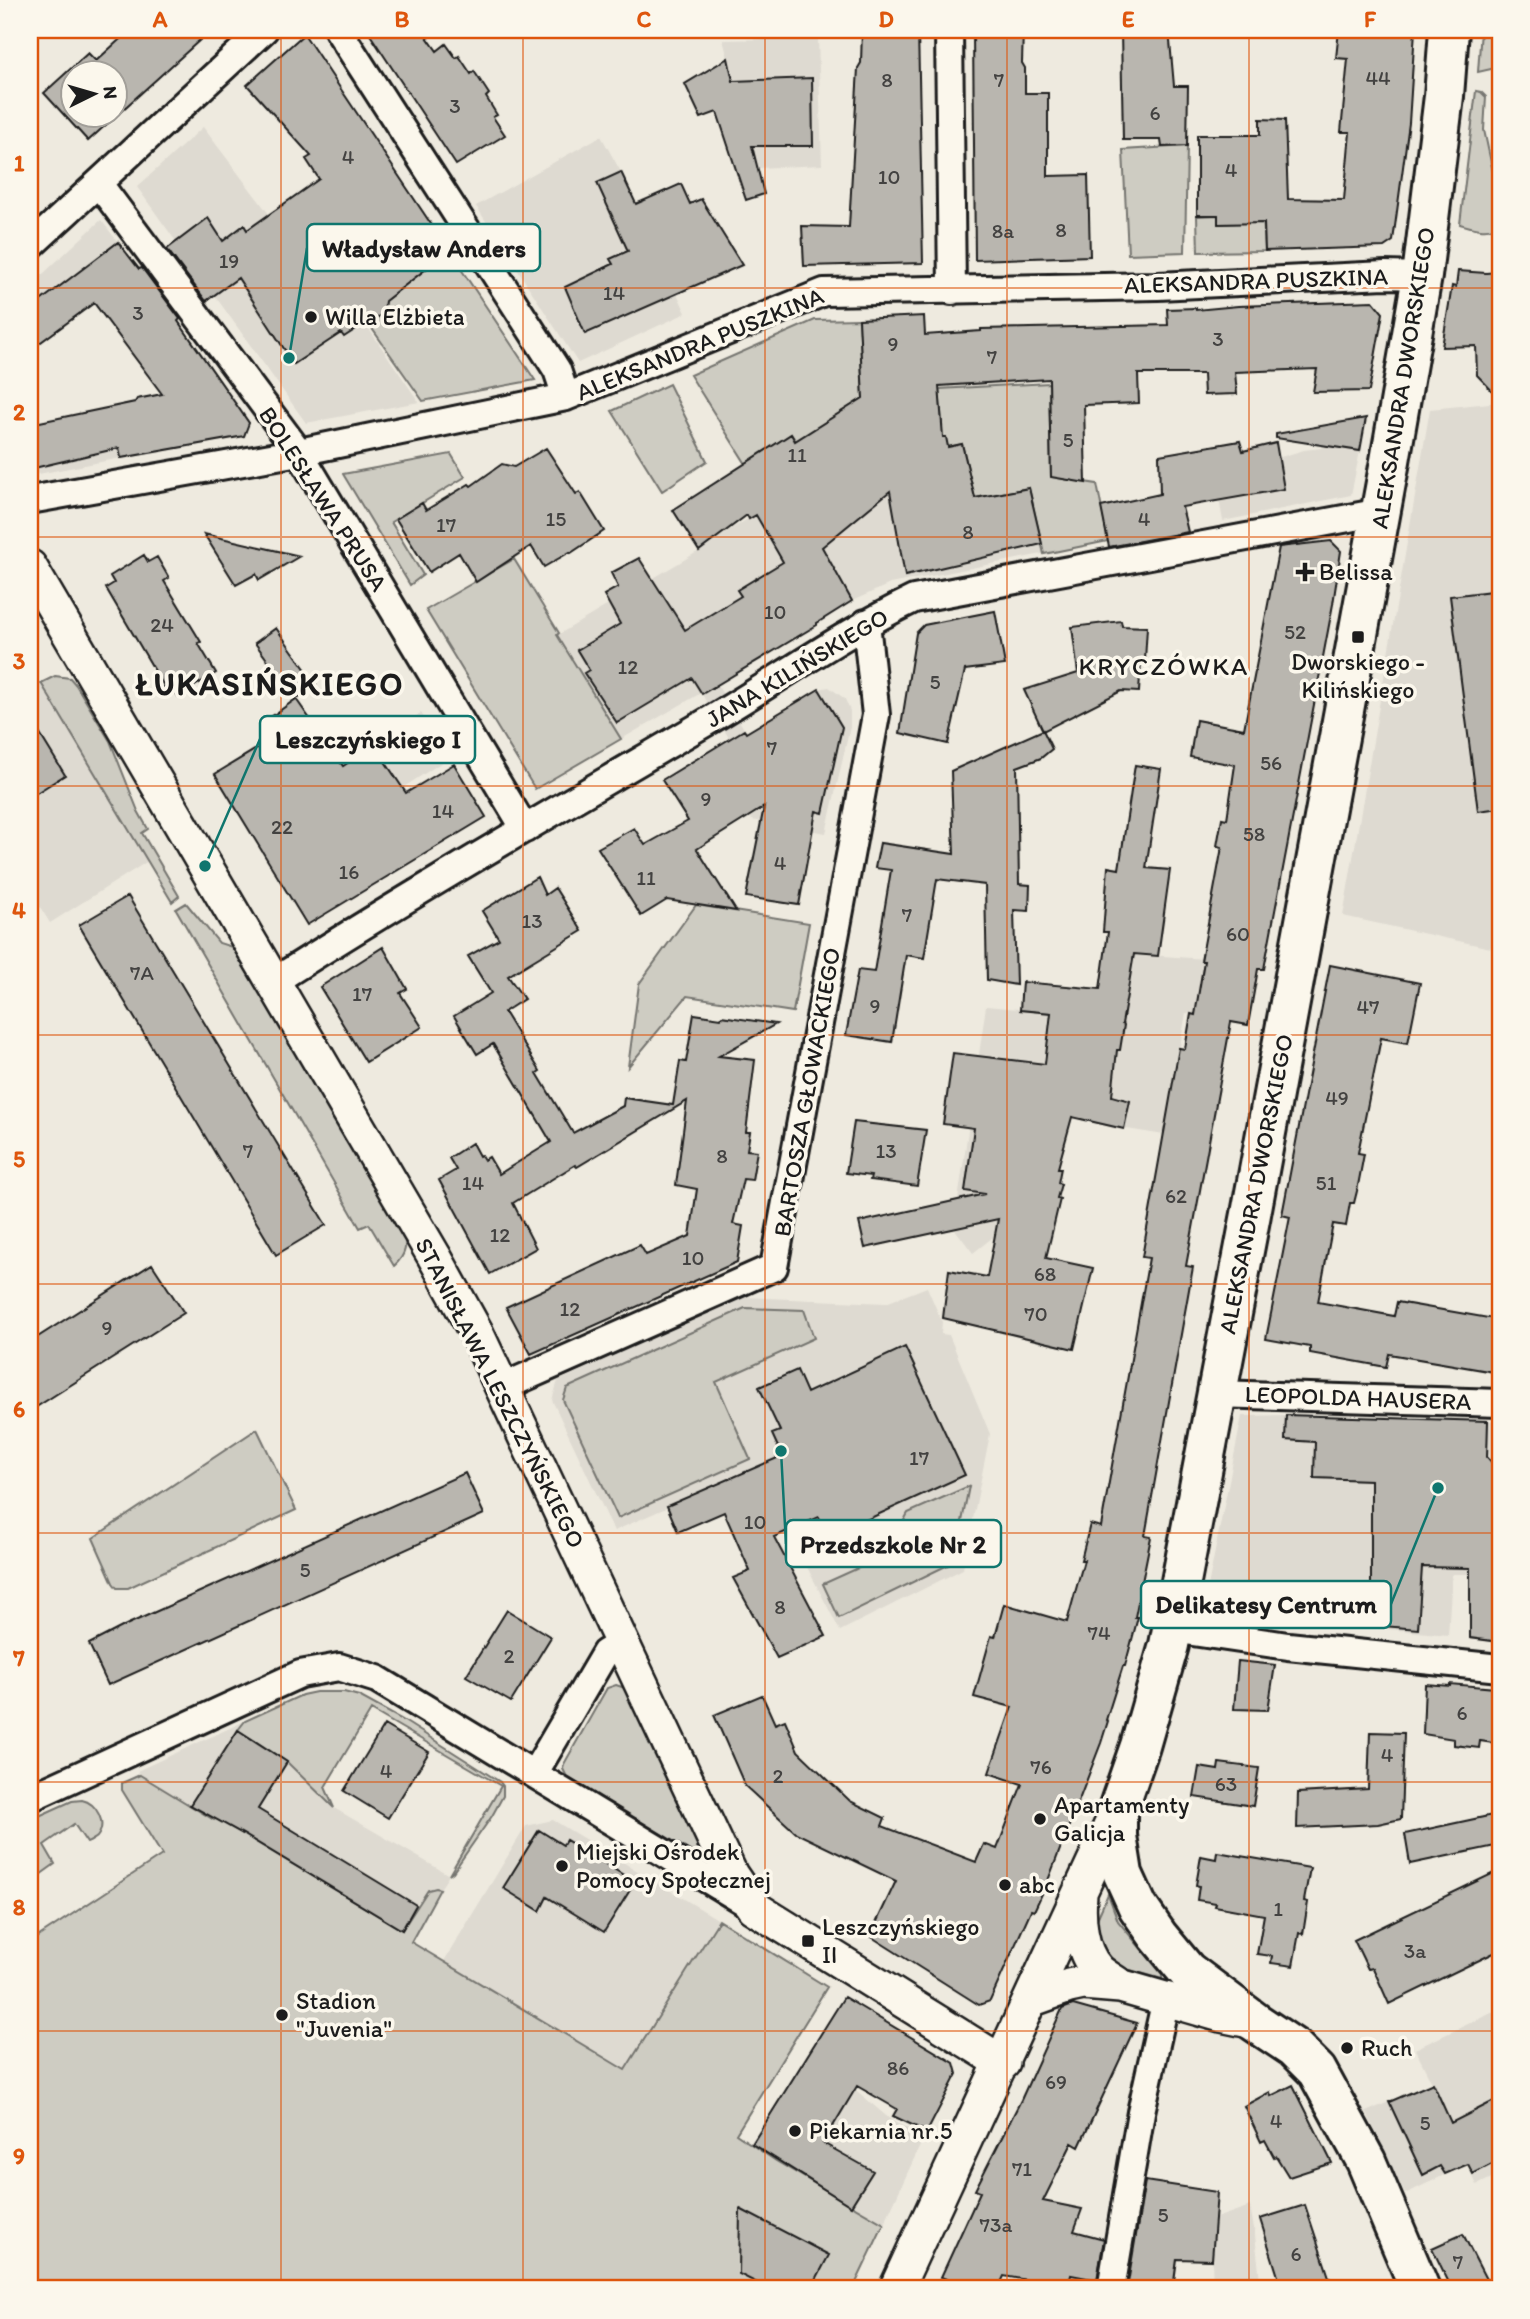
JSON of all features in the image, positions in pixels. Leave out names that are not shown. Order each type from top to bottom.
[{"type":"main road","name":"ALEKSANDRA DWORSKIEGO","points":[[1117,1812],[1140,1746],[1172,1629],[1251,1214],[1422,276],[1444,96],[1449,30]]},
{"type":"main road","points":[[1117,1812],[1117,1836],[1123,1874],[1138,1907],[1187,1971],[1294,2048],[1317,2071],[1366,2161],[1420,2289]]},
{"type":"street","points":[[30,246],[264,30]]},
{"type":"street","points":[[338,30],[557,370],[566,397]]},
{"type":"street","points":[[949,30],[952,290]]},
{"type":"street","name":"BOLESŁAWA PRUSA","points":[[99,184],[299,452],[525,829]]},
{"type":"street","name":"ALEKSANDRA PUSZKINA","points":[[30,500],[299,452],[566,397],[824,292],[1158,286],[1385,275],[1422,276]]},
{"type":"street","name":"JANA KILIŃSKIEGO","points":[[273,982],[724,712],[866,623],[914,600],[1381,512]]},
{"type":"street","name":"STANISŁAWA LESZCZYŃSKIEGO","points":[[30,567],[434,1256],[503,1387],[731,1875],[753,1907],[1003,2063]]},
{"type":"street","name":"BARTOSZA GŁOWACKIEGO","points":[[503,1387],[774,1267],[876,715],[866,623]]},
{"type":"street","name":"LEOPOLDA HAUSERA","points":[[1216,1394],[1500,1403]]},
{"type":"street","points":[[1172,1629],[1288,1646],[1500,1668]]},
{"type":"street","points":[[534,1774],[605,1653],[622,1643]]},
{"type":"street","points":[[30,1798],[300,1674],[340,1667],[377,1679],[753,1907]]},
{"type":"street","name":"ALEKSANDRA DWORSKIEGO","points":[[896,2289],[1117,1812]]},
{"type":"street","points":[[1081,1888],[1081,1932],[1088,1954],[1097,1969],[1120,1986]]},
{"type":"street","points":[[1030,2000],[1083,1983],[1120,1986],[1255,2022]]},
{"type":"street","points":[[1111,2289],[1141,2112],[1166,1999]]},
{"type":"shaded area","points":[[1481,30],[1500,30],[1500,67],[1478,72]]},
{"type":"shaded area","points":[[818,38],[822,165],[758,168],[723,40]]},
{"type":"shaded area","points":[[1476,91],[1486,97],[1484,130],[1500,204],[1500,225],[1485,229],[1460,224]]},
{"type":"shaded area","points":[[203,127],[269,214],[247,230],[303,233],[419,402],[306,423],[137,187]]},
{"type":"shaded area","points":[[601,136],[621,172],[686,313],[578,363],[476,206]]},
{"type":"shaded area","points":[[1187,146],[1185,252],[1128,254],[1123,150]]},
{"type":"shaded area","points":[[1263,213],[1265,251],[1198,252],[1197,216],[1218,215],[1219,224],[1242,223]]},
{"type":"shaded area","points":[[101,220],[139,269],[44,340],[30,330],[30,286]]},
{"type":"shaded area","points":[[449,251],[535,380],[423,401],[366,320],[383,314],[385,301]]},
{"type":"shaded area","points":[[859,319],[863,398],[796,441],[791,434],[746,464],[690,375],[815,320]]},
{"type":"shaded area","points":[[1049,383],[1051,477],[1097,484],[1108,541],[1044,554],[1029,488],[975,498],[962,444],[948,447],[936,438],[942,422],[939,389]]},
{"type":"shaded area","points":[[669,384],[707,461],[662,491],[612,411]]},
{"type":"shaded area","points":[[1500,402],[1500,950],[1343,916],[1430,409]]},
{"type":"shaded area","points":[[111,407],[121,458],[33,475],[30,439],[55,433],[53,419]]},
{"type":"shaded area","points":[[883,411],[1051,477],[1097,484],[1108,541],[890,584],[852,601],[817,625],[716,683],[746,732],[819,689],[829,687],[845,699],[850,711],[850,727],[826,833],[752,820],[711,754],[731,741],[701,693],[535,789],[472,686],[773,504]]},
{"type":"shaded area","points":[[1331,447],[1360,451],[1351,495],[1223,521],[1215,477],[1304,450]]},
{"type":"shaded area","points":[[451,454],[465,477],[391,522],[423,575],[410,585],[343,474]]},
{"type":"shaded area","points":[[514,559],[621,739],[535,789],[426,610]]},
{"type":"shaded area","points":[[55,676],[70,678],[76,685],[110,741],[148,829],[142,833],[179,896],[172,902],[41,683]]},
{"type":"shaded area","points":[[41,683],[148,861],[50,923],[30,891],[30,690]]},
{"type":"shaded area","points":[[421,713],[450,757],[367,811],[338,769]]},
{"type":"shaded area","points":[[186,903],[219,943],[232,947],[402,1230],[405,1250],[394,1266],[369,1224],[360,1228],[176,909]]},
{"type":"shaded area","points":[[696,905],[809,923],[793,1012],[687,996],[628,1067],[639,984]]},
{"type":"shaded area","points":[[1134,954],[1205,959],[1195,1015],[1186,1013],[1164,1135],[1121,1128],[1064,1107],[1056,1215],[1029,1209],[973,1253],[954,1228],[986,1006],[1123,1019]]},
{"type":"shaded area","points":[[927,1287],[942,1322],[941,1334],[949,1335],[990,1434],[963,1569],[840,1631],[756,1468],[614,1531],[552,1400],[558,1381],[744,1297],[886,1303]]},
{"type":"shaded area","points":[[745,1308],[804,1310],[814,1338],[716,1382],[750,1459],[618,1518],[563,1400],[567,1388]]},
{"type":"shaded area","points":[[1242,1416],[1500,1421],[1500,1577],[1498,1574],[1452,1574],[1448,1635],[1203,1611]]},
{"type":"shaded area","points":[[257,1429],[296,1510],[128,1588],[117,1588],[93,1538]]},
{"type":"shaded area","points":[[969,1486],[954,1562],[839,1618],[823,1584],[885,1556],[908,1513]]},
{"type":"shaded area","points":[[616,1685],[625,1688],[697,1843],[697,1850],[692,1853],[567,1777],[563,1769],[607,1688]]},
{"type":"shaded area","points":[[344,1692],[359,1696],[401,1719],[503,1786],[503,1796],[492,1816],[449,1875],[501,1786],[371,1710],[325,1787],[334,1808],[287,1762],[238,1730],[245,1721],[302,1695]]},
{"type":"shaded area","points":[[245,1721],[239,1730],[287,1762],[334,1808],[449,1875],[440,1889],[428,1890],[402,1930],[137,1771]]},
{"type":"shaded area","name":"Stadion \"Juvenia\"","points":[[140,1775],[402,1930],[428,1890],[440,1889],[411,1942],[625,2070],[719,1920],[827,1987],[736,2134],[776,2161],[884,2224],[853,2289],[30,2289],[30,1942],[162,1855],[122,1790],[122,1783]]},
{"type":"shaded area","points":[[82,1800],[92,1805],[99,1814],[101,1826],[97,1837],[87,1843],[74,1824],[44,1845],[55,1864],[30,1882],[30,1857],[34,1843],[30,1841],[30,1820],[72,1801]]},
{"type":"shaded area","points":[[553,1820],[719,1920],[625,2070],[444,1961],[526,1826]]},
{"type":"shaded area","points":[[1108,1894],[1118,1921],[1162,1974],[1162,1979],[1116,1966],[1101,1949],[1096,1932],[1097,1919]]},
{"type":"shaded area","points":[[1500,2009],[1500,2174],[1477,2185],[1467,2164],[1405,2194],[1366,2112],[1432,2083],[1415,2049]]},
{"type":"shaded area","points":[[802,2062],[812,2069],[823,2069],[857,2091],[892,2121],[924,2137],[884,2224],[752,2144]]},
{"type":"shaded area","points":[[1250,2206],[1261,2289],[1211,2289],[1216,2218]]},
{"type":"building","points":[[130,30],[211,30],[130,103],[130,60],[97,60]]},
{"type":"building","points":[[367,30],[422,30],[437,51],[446,44],[456,58],[459,56],[471,74],[474,71],[489,94],[486,97],[497,115],[493,117],[505,135],[456,165]]},
{"type":"building","points":[[862,30],[918,30],[923,263],[804,266],[802,226],[849,227]]},
{"type":"building","points":[[973,30],[1023,30],[1025,93],[1048,93],[1048,176],[1088,175],[1090,256],[975,260]]},
{"type":"building","points":[[1121,30],[1169,30],[1174,86],[1188,86],[1187,146],[1162,147],[1161,140],[1123,140]]},
{"type":"building","points":[[1339,30],[1415,30],[1409,123],[1393,241],[1384,247],[1265,251],[1264,223],[1218,224],[1218,215],[1197,215],[1197,135],[1260,135],[1260,119],[1285,120],[1288,199],[1344,200],[1350,132],[1341,132],[1348,59],[1336,58]]},
{"type":"building","points":[[304,34],[449,251],[385,301],[383,313],[375,319],[344,337],[341,333],[294,364],[238,278],[206,301],[167,249],[208,218],[223,241],[244,225],[247,230],[319,179],[306,159],[311,156],[247,85]]},
{"type":"building","points":[[88,53],[95,60],[80,60]]},
{"type":"building","points":[[728,58],[733,81],[812,78],[813,146],[752,146],[764,194],[746,200],[717,112],[701,118],[685,84]]},
{"type":"building","points":[[60,78],[60,110],[44,93]]},
{"type":"building","points":[[78,130],[100,130],[88,141]]},
{"type":"building","points":[[621,172],[636,204],[681,184],[690,204],[701,199],[742,265],[585,334],[565,287],[613,264],[610,259],[628,251],[597,183]]},
{"type":"building","points":[[118,242],[139,269],[142,268],[180,319],[178,321],[249,423],[244,436],[121,458],[119,448],[30,469],[30,424],[162,394],[94,303],[30,350],[30,309]]},
{"type":"building","points":[[1458,271],[1498,272],[1500,399],[1477,375],[1476,346],[1442,347],[1452,286],[1456,287]]},
{"type":"building","points":[[1373,301],[1383,313],[1369,391],[1313,392],[1317,369],[1235,372],[1237,394],[1204,395],[1203,374],[1138,374],[1139,403],[1084,405],[1086,483],[1051,477],[1049,379],[939,386],[943,437],[946,437],[948,447],[962,444],[975,498],[1029,488],[1042,544],[905,576],[890,491],[822,547],[852,601],[702,694],[692,678],[617,723],[584,673],[589,670],[577,650],[620,624],[604,595],[618,587],[611,573],[639,558],[685,630],[741,596],[737,590],[783,562],[756,515],[749,519],[747,515],[699,551],[673,510],[791,434],[795,441],[863,398],[859,319],[924,316],[925,335],[981,329],[1168,325],[1167,309],[1196,310]]},
{"type":"building","points":[[1366,418],[1360,451],[1276,438],[1276,434]]},
{"type":"building","points":[[1240,441],[1243,451],[1276,443],[1284,489],[1182,507],[1188,532],[1109,547],[1101,507],[1160,494],[1159,455]]},
{"type":"building","points":[[546,448],[576,494],[580,492],[604,531],[544,567],[531,546],[476,582],[459,553],[429,572],[396,519],[422,503],[426,510],[469,484],[471,486],[502,464],[514,467]]},
{"type":"building","points":[[204,534],[300,556],[259,580],[256,574],[236,585]]},
{"type":"building","points":[[1331,541],[1341,551],[1333,604],[1264,969],[1258,969],[1248,1025],[1231,1022],[1186,1266],[1193,1267],[1145,1536],[1151,1537],[1135,1617],[1138,1617],[1101,1743],[1047,1883],[1034,1911],[1031,1910],[990,2001],[979,2005],[870,1936],[896,1881],[796,1833],[745,1786],[714,1715],[762,1695],[775,1724],[785,1720],[798,1751],[850,1801],[885,1818],[882,1826],[976,1862],[984,1844],[997,1849],[1022,1784],[989,1773],[1012,1707],[974,1697],[991,1636],[995,1637],[1004,1604],[1067,1622],[1084,1560],[1081,1560],[1090,1524],[1101,1527],[1149,1258],[1142,1257],[1179,1048],[1185,1049],[1191,1014],[1195,1015],[1204,961],[1201,961],[1222,847],[1217,846],[1222,818],[1227,819],[1235,765],[1190,757],[1196,720],[1244,729],[1279,547]]},
{"type":"building","points":[[144,555],[148,562],[157,557],[169,578],[164,581],[201,642],[198,643],[216,673],[178,696],[171,684],[165,688],[106,588],[114,583],[110,576]]},
{"type":"building","points":[[1500,590],[1500,808],[1478,811],[1450,596]]},
{"type":"building","points":[[995,611],[1005,665],[965,670],[948,744],[900,733],[916,633],[924,625]]},
{"type":"building","points":[[1121,621],[1122,626],[1147,627],[1139,692],[1121,691],[1043,731],[1024,690],[1078,673],[1072,627]]},
{"type":"building","points":[[276,628],[316,684],[296,699],[255,643]]},
{"type":"building","points":[[819,689],[842,727],[823,813],[816,811],[799,905],[746,897],[764,807],[697,849],[736,911],[667,900],[641,916],[598,848],[634,828],[645,845],[688,821],[662,780],[744,730],[746,733]]},
{"type":"building","points":[[296,699],[343,766],[374,745],[406,793],[454,764],[486,817],[307,925],[215,774],[276,737],[264,722]]},
{"type":"building","points":[[30,718],[65,775],[30,797]]},
{"type":"building","points":[[1043,730],[1052,749],[1041,758],[1017,767],[1019,884],[1030,885],[1029,911],[1014,910],[1016,985],[987,980],[985,885],[937,879],[924,958],[906,955],[892,1042],[846,1035],[858,970],[874,972],[891,870],[875,868],[880,843],[954,854],[951,771]]},
{"type":"building","points":[[1135,765],[1161,769],[1146,868],[1170,870],[1158,956],[1134,954],[1120,1050],[1117,1050],[1112,1096],[1130,1101],[1124,1129],[1072,1117],[1058,1168],[1061,1168],[1058,1183],[1061,1184],[1057,1198],[1060,1199],[1046,1258],[1093,1268],[1074,1349],[943,1318],[949,1270],[987,1277],[998,1219],[865,1248],[859,1222],[985,1194],[965,1191],[974,1128],[943,1124],[953,1053],[1045,1064],[1051,1013],[1020,1010],[1022,982],[1100,989],[1108,932],[1103,932],[1108,867],[1119,869]]},
{"type":"building","points":[[537,877],[545,895],[555,888],[582,931],[508,976],[524,999],[504,1012],[573,1133],[623,1106],[624,1098],[673,1105],[680,1061],[686,1062],[694,1014],[776,1024],[719,1056],[755,1060],[746,1132],[750,1132],[747,1150],[757,1151],[752,1180],[743,1179],[733,1224],[743,1226],[737,1262],[531,1354],[506,1307],[640,1245],[646,1255],[690,1236],[697,1189],[676,1185],[687,1101],[513,1203],[536,1248],[490,1274],[439,1180],[456,1170],[449,1158],[472,1143],[479,1156],[484,1160],[489,1157],[499,1174],[551,1142],[493,1044],[477,1054],[454,1016],[491,993],[468,956],[499,939],[482,911]]},
{"type":"building","points":[[128,896],[326,1225],[276,1255],[79,925]]},
{"type":"building","points":[[383,947],[407,989],[400,993],[422,1027],[366,1062],[320,987]]},
{"type":"building","points":[[1330,965],[1420,983],[1408,1043],[1381,1038],[1358,1153],[1364,1154],[1357,1191],[1354,1203],[1350,1203],[1346,1226],[1333,1224],[1318,1302],[1394,1316],[1397,1302],[1500,1320],[1500,1373],[1389,1354],[1386,1367],[1310,1353],[1310,1347],[1266,1339],[1290,1217],[1282,1215]]},
{"type":"building","points":[[854,1122],[926,1130],[917,1186],[870,1180],[871,1176],[846,1173]]},
{"type":"building","points":[[152,1264],[184,1313],[30,1411],[30,1342]]},
{"type":"building","points":[[905,1347],[965,1475],[866,1520],[877,1546],[840,1563],[819,1517],[774,1537],[826,1636],[777,1658],[733,1578],[750,1571],[724,1512],[678,1532],[667,1506],[782,1456],[772,1434],[780,1431],[759,1387],[797,1370],[807,1393]]},
{"type":"building","points":[[1286,1415],[1488,1421],[1487,1457],[1500,1472],[1500,1642],[1470,1638],[1470,1568],[1422,1567],[1418,1629],[1289,1618],[1293,1580],[1371,1587],[1371,1480],[1314,1478],[1315,1442],[1285,1440]]},
{"type":"building","points":[[465,1473],[484,1514],[108,1685],[89,1644]]},
{"type":"building","points":[[507,1610],[551,1637],[511,1702],[466,1676]]},
{"type":"building","points":[[1238,1661],[1275,1665],[1268,1710],[1234,1709]]},
{"type":"building","points":[[1425,1684],[1495,1688],[1494,1691],[1500,1691],[1500,1744],[1480,1741],[1479,1748],[1454,1745],[1454,1739],[1423,1734]]},
{"type":"building","points":[[384,1725],[429,1752],[388,1818],[344,1791]]},
{"type":"building","points":[[238,1730],[287,1762],[258,1809],[416,1905],[402,1930],[190,1805]]},
{"type":"building","points":[[1370,1732],[1404,1733],[1401,1819],[1378,1824],[1297,1828],[1298,1793],[1368,1789]]},
{"type":"building","points":[[1219,1763],[1259,1768],[1253,1806],[1194,1797],[1199,1767],[1218,1770]]},
{"type":"building","points":[[1493,1815],[1500,1845],[1410,1864],[1405,1834]]},
{"type":"building","name":"Miejski Ośrodek Pomocy Społecznej","points":[[539,1830],[563,1845],[566,1840],[635,1882],[604,1932],[547,1897],[540,1911],[503,1888]]},
{"type":"building","points":[[1217,1852],[1310,1868],[1304,1901],[1308,1902],[1303,1934],[1299,1933],[1293,1966],[1271,1963],[1272,1956],[1257,1954],[1264,1915],[1197,1900],[1199,1886],[1196,1885],[1201,1856],[1216,1859]]},
{"type":"building","points":[[1500,1870],[1500,1950],[1389,2004],[1373,1968],[1368,1969],[1354,1940]]},
{"type":"building","points":[[844,1997],[954,2063],[957,2074],[927,2132],[893,2116],[897,2109],[857,2086],[823,2143],[873,2171],[851,2206],[752,2144]]},
{"type":"building","points":[[1073,2005],[1137,2023],[1079,2147],[1072,2143],[1043,2201],[1082,2209],[1074,2231],[1104,2239],[1097,2280],[1071,2275],[1068,2287],[1004,2276],[998,2289],[972,2289],[941,2277],[980,2192],[975,2190],[1021,2100],[1062,2009]]},
{"type":"building","points":[[1433,2083],[1451,2123],[1500,2098],[1500,2160],[1473,2174],[1468,2164],[1445,2174],[1440,2166],[1423,2175],[1389,2102]]},
{"type":"building","points":[[1293,2085],[1332,2163],[1289,2177],[1265,2140],[1261,2142],[1244,2106],[1270,2092],[1271,2096]]},
{"type":"building","points":[[1145,2181],[1217,2192],[1212,2260],[1177,2259],[1173,2289],[1127,2289]]},
{"type":"building","points":[[1305,2205],[1333,2289],[1282,2289],[1260,2219]]},
{"type":"building","points":[[740,2209],[829,2255],[811,2289],[769,2289],[739,2274]]},
{"type":"building","points":[[1463,2234],[1491,2289],[1452,2289],[1432,2248]]},
{"type":"place","name":"Willa Elżbieta","points":[[311,317]]},
{"type":"place","name":"Władysław Anders","points":[[289,358]]},
{"type":"place","name":"Belissa","points":[[1305,572]]},
{"type":"place","name":"Dworskiego - Kilińskiego","points":[[1358,637]]},
{"type":"place","name":"Leszczyńskiego I","points":[[205,866]]},
{"type":"place","name":"Przedszkole Nr 2","points":[[781,1451]]},
{"type":"place","name":"Delikatesy Centrum","points":[[1438,1488]]},
{"type":"place","name":"Apartamenty Galicja","points":[[1040,1819]]},
{"type":"place","name":"Miejski Ośrodek Pomocy Społecznej","points":[[562,1866]]},
{"type":"place","name":"abc","points":[[1005,1885]]},
{"type":"place","name":"Leszczyńskiego II","points":[[808,1941]]},
{"type":"place","name":"Stadion \"Juvenia\"","points":[[282,2015]]},
{"type":"place","name":"Ruch","points":[[1347,2048]]},
{"type":"place","name":"Piekarnia nr.5","points":[[795,2131]]},
{"type":"district","name":"KRYCZÓWKA","points":[[1164,666]]},
{"type":"district","name":"ŁUKASIŃSKIEGO","points":[[270,684]]}]
